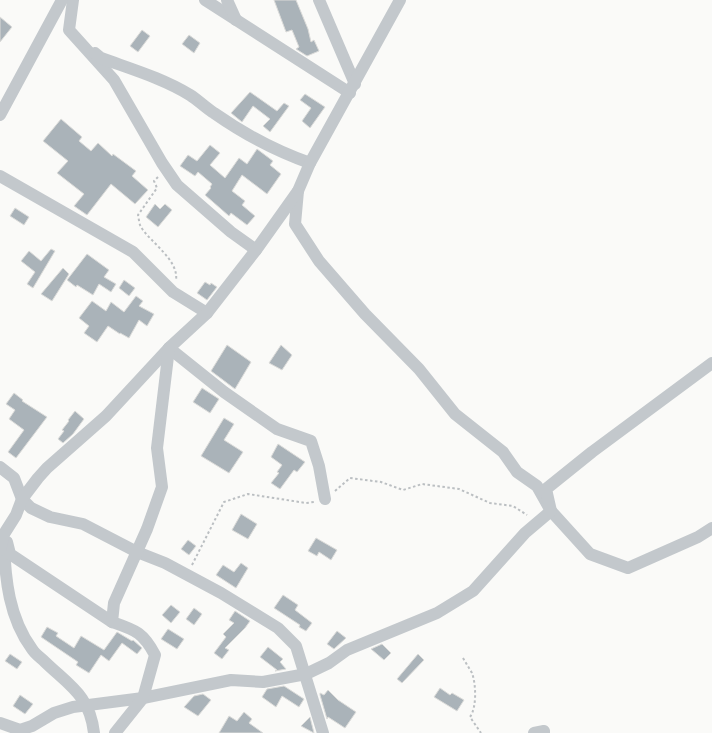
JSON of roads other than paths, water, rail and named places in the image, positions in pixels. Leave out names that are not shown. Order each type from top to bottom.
[{"type":"street","points":[[0,115],[62,0]]},
{"type":"street","points":[[73,0],[69,30],[114,80],[162,163],[178,185],[231,232],[256,250]]},
{"type":"street","points":[[205,0],[352,89]]},
{"type":"street","points":[[227,0],[236,20]]},
{"type":"street","points":[[319,0],[352,89]]},
{"type":"street","points":[[0,550],[4,534],[16,515],[22,499],[47,468],[106,416],[169,348],[207,313],[256,250],[298,190],[310,162],[400,0]]},
{"type":"street","points":[[69,30],[101,58],[164,81],[191,96],[215,114],[262,143],[290,156],[310,162]]},
{"type":"street","points":[[0,176],[133,252],[173,292],[207,313]]},
{"type":"street","points":[[298,190],[295,224],[319,261],[365,314],[419,370],[456,414],[503,452],[517,472],[537,486],[551,511],[590,554],[628,568],[712,528]]},
{"type":"street","points":[[169,348],[224,392],[278,429],[311,441],[319,466],[325,500]]},
{"type":"street","points":[[112,622],[114,603],[137,552],[162,487],[157,448],[169,348]]},
{"type":"street","points":[[551,511],[546,490],[592,452],[712,363]]},
{"type":"street","points":[[0,467],[14,478],[22,499],[31,508],[44,514],[83,524],[137,552],[188,574],[251,610],[278,628],[296,646],[323,733]]},
{"type":"street","points":[[0,723],[20,730],[32,726],[54,713],[73,707],[143,698],[231,680],[263,682],[306,674],[329,663],[347,650],[437,613],[473,591],[525,533],[551,511]]},
{"type":"street","points":[[4,534],[10,554],[112,622],[134,629],[148,640],[155,655],[143,698],[115,733]]},
{"type":"street","points":[[4,534],[10,603],[20,627],[32,650],[69,682],[88,705],[94,733]]},
{"type":"street","points":[[534,733],[544,733]]}]
